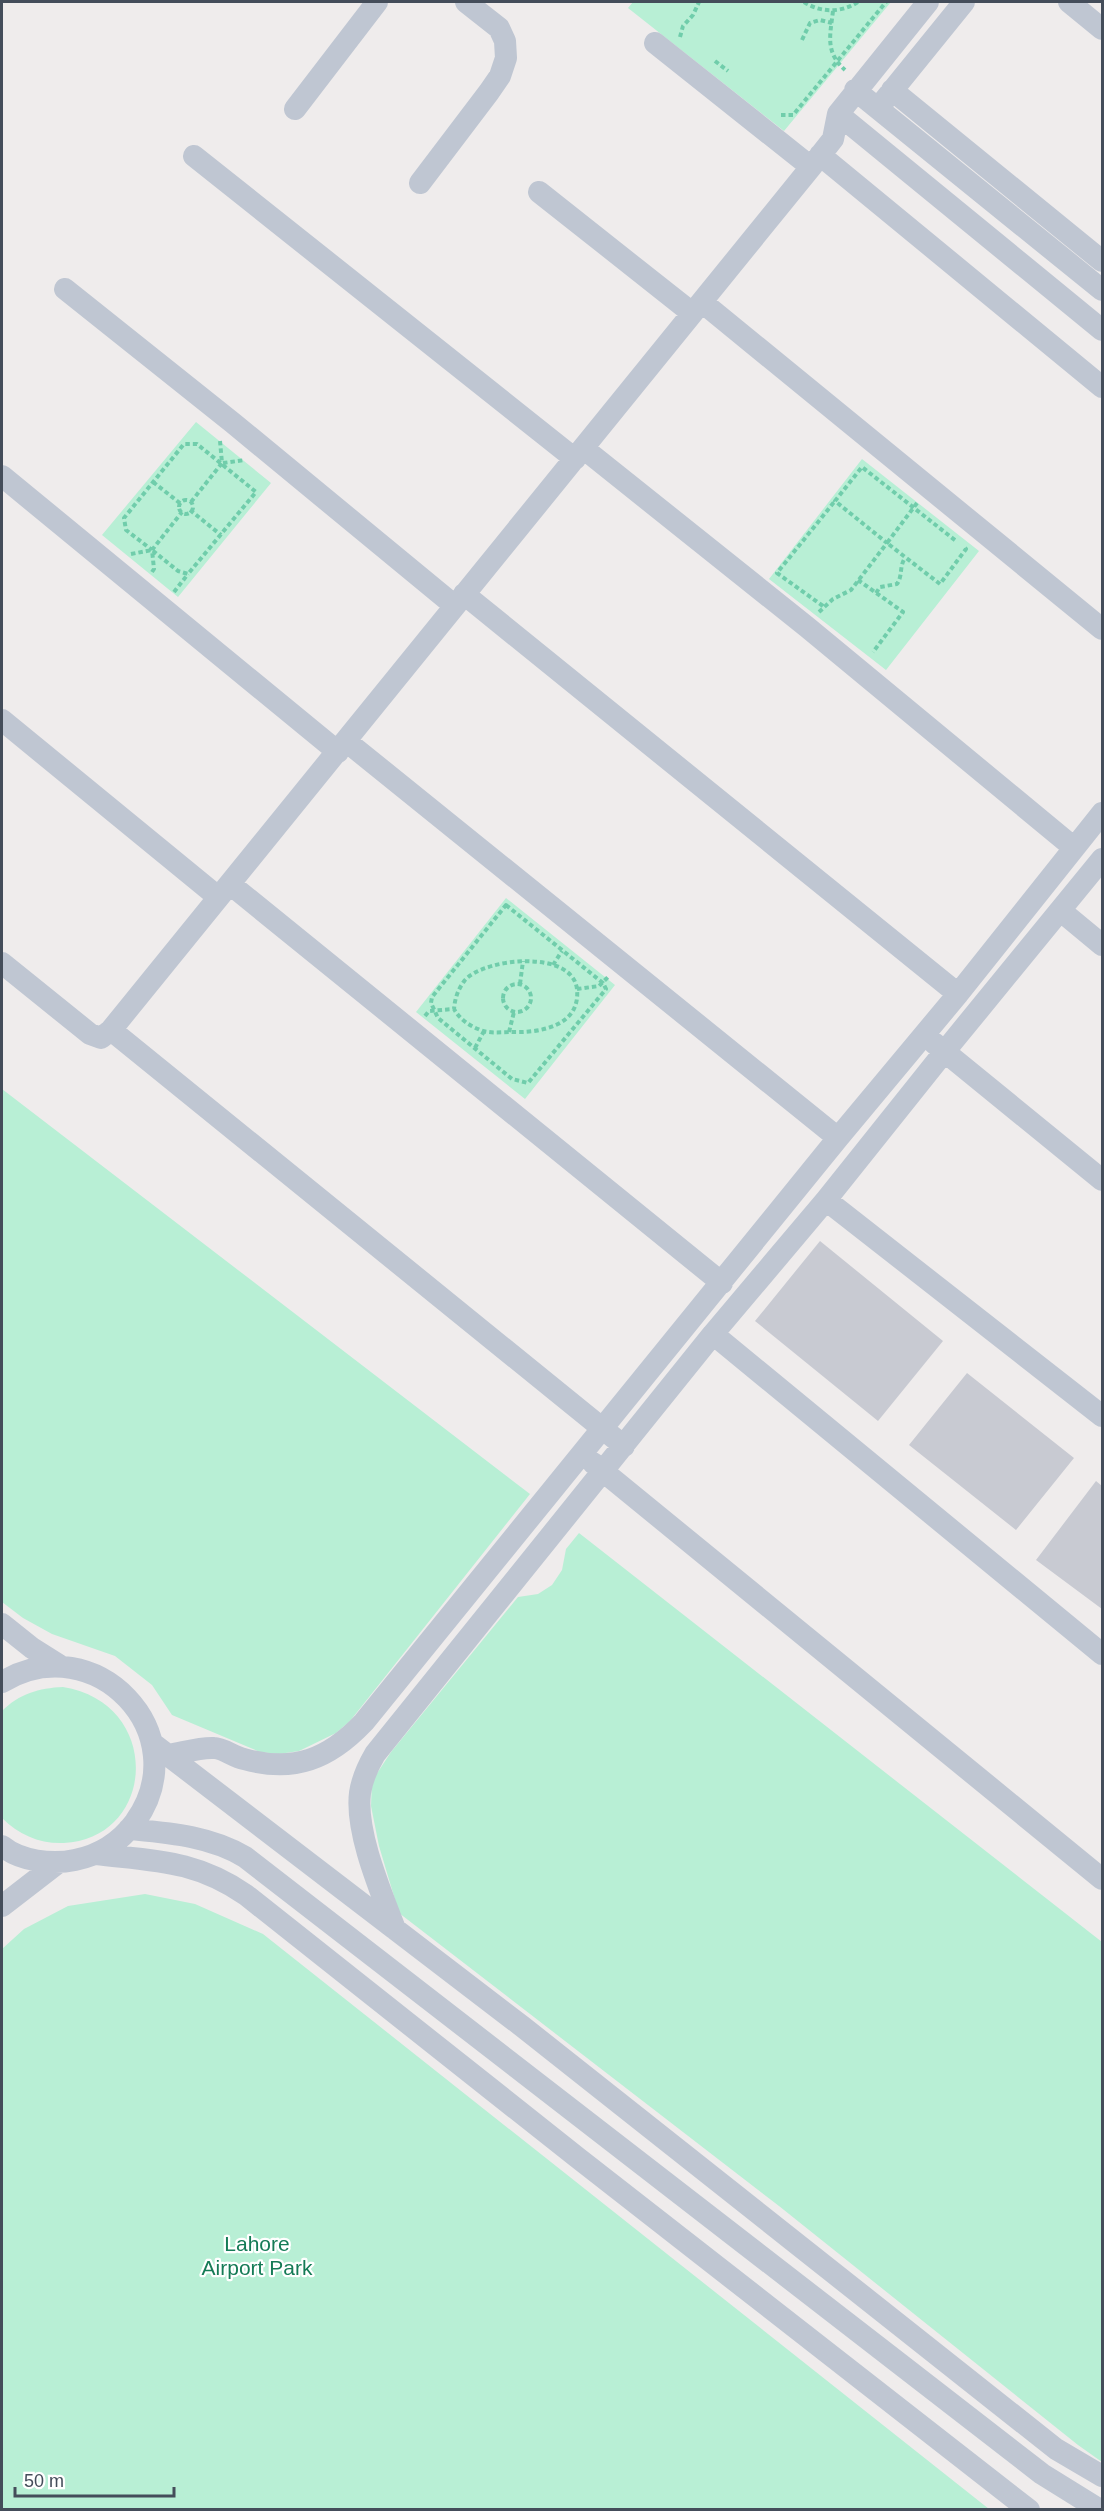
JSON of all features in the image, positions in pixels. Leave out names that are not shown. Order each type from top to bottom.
[{"type":"street","points":[[295,109],[377,2]]},
{"type":"street","points":[[420,183],[500,76],[506,58],[506,41],[499,28],[466,2]]},
{"type":"street","points":[[2,963],[90,1034],[101,1038],[111,1030],[821,154],[838,114],[928,2]]},
{"type":"street","points":[[821,154],[858,130],[964,2]]},
{"type":"street","points":[[1069,2],[1102,28]]},
{"type":"street","points":[[655,43],[821,154],[1102,387]]},
{"type":"street","points":[[858,87],[885,99],[1102,261]]},
{"type":"street","points":[[885,99],[1102,290]]},
{"type":"street","points":[[838,114],[1102,330]]},
{"type":"street","points":[[194,156],[807,627],[1073,847]]},
{"type":"street","points":[[539,192],[697,307],[1102,628]]},
{"type":"street","points":[[65,290],[958,994]]},
{"type":"street","points":[[2,476],[342,747],[621,963],[838,1138]]},
{"type":"street","points":[[2,720],[411,1032],[722,1283]]},
{"type":"street","points":[[160,1749],[215,1748],[265,1764],[295,1764],[319,1757],[347,1741],[958,994],[1102,813]]},
{"type":"street","points":[[395,1929],[373,1869],[360,1817],[360,1793],[367,1769],[375,1754],[712,1334],[826,1200],[1102,859]]},
{"type":"street","points":[[1061,911],[1102,945]]},
{"type":"street","points":[[111,1030],[602,1431],[624,1446]]},
{"type":"street","points":[[924,1035],[1102,1180]]},
{"type":"street","points":[[826,1200],[1102,1416]]},
{"type":"street","points":[[712,1334],[1102,1654]]},
{"type":"street","points":[[582,1454],[1102,1879]]},
{"type":"street","points":[[2,1624],[32,1648],[59,1665]]},
{"type":"street","points":[[2,1682],[15,1674],[37,1667],[59,1665],[84,1670],[108,1681],[128,1697],[160,1749],[523,2027],[1056,2449],[1102,2476]]},
{"type":"street","points":[[2,1846],[31,1859],[59,1862],[96,1854],[114,1843],[129,1829],[140,1814],[150,1789],[154,1761],[160,1749]]},
{"type":"street","points":[[129,1829],[208,1841],[245,1857],[971,2421],[1042,2474],[1100,2510]]},
{"type":"street","points":[[96,1854],[196,1868],[233,1886],[1029,2510]]},
{"type":"street","points":[[2,1906],[59,1862]]},
{"type":"path","points":[[680,42],[683,26],[693,15],[699,2]]},
{"type":"path","points":[[804,2],[819,9],[833,11],[844,9],[858,2]]},
{"type":"path","points":[[770,114],[793,115],[886,2]]},
{"type":"path","points":[[833,11],[830,47],[832,57],[858,87]]},
{"type":"path","points":[[802,40],[810,23],[820,20],[831,23]]},
{"type":"path","points":[[709,59],[721,64],[734,78]]},
{"type":"path","points":[[184,444],[197,444],[256,492],[189,574],[178,571],[126,530],[124,518],[153,482],[184,444]]},
{"type":"path","points":[[191,502],[222,463]]},
{"type":"path","points":[[824,607],[777,573],[862,467],[966,549],[940,584],[835,501]]},
{"type":"path","points":[[153,482],[181,504]]},
{"type":"path","points":[[816,615],[850,590],[928,488]]},
{"type":"path","points":[[185,498],[195,506],[187,515],[178,508],[181,504],[185,498]]},
{"type":"path","points":[[190,510],[221,535]]},
{"type":"path","points":[[152,550],[182,512]]},
{"type":"path","points":[[876,593],[880,587],[897,584],[901,577],[900,565],[905,558]]},
{"type":"path","points":[[858,580],[903,612],[873,652]]},
{"type":"path","points":[[506,905],[562,951],[603,983],[606,992],[528,1083],[512,1078],[438,1018],[433,1010],[432,998],[506,905]]},
{"type":"path","points":[[553,965],[562,951]]},
{"type":"path","points":[[520,984],[523,961]]},
{"type":"path","points":[[523,961],[553,965],[572,978],[577,989],[570,1014],[554,1027],[539,1032],[484,1031],[458,1016],[454,1009],[455,999],[467,978],[487,967],[523,961]]},
{"type":"path","points":[[577,989],[599,986],[621,963]]},
{"type":"path","points":[[514,1012],[504,1002],[504,993],[511,986],[520,984]]},
{"type":"path","points":[[514,1012],[523,1011],[531,1001],[530,992],[520,984]]},
{"type":"path","points":[[411,1032],[429,1011],[454,1009]]},
{"type":"path","points":[[509,1032],[514,1012]]},
{"type":"path","points":[[475,1048],[484,1031]]},
{"type":"green space","points":[[633,2],[891,2],[784,131],[628,8]]},
{"type":"green space","points":[[196,422],[271,483],[178,597],[102,535]]},
{"type":"green space","points":[[862,459],[979,551],[886,670],[769,579]]},
{"type":"green space","points":[[506,898],[615,985],[525,1099],[416,1012]]},
{"type":"green space","points":[[2,1089],[530,1494],[350,1721],[336,1733],[299,1751],[279,1754],[260,1752],[172,1715],[152,1685],[115,1656],[52,1634],[23,1618],[2,1602]]},
{"type":"green space","points":[[579,1533],[1102,1942],[1102,2462],[779,2206],[399,1913],[379,1846],[371,1806],[372,1781],[391,1752],[518,1597],[538,1594],[552,1585],[562,1570],[566,1549]]},
{"type":"green space","points":[[63,1687],[96,1698],[118,1717],[132,1742],[136,1769],[131,1796],[117,1819],[95,1836],[55,1843],[30,1837],[15,1829],[2,1818],[2,1711],[15,1700],[30,1693]]},
{"type":"green space","name":"Lahore Airport Park","points":[[145,1894],[195,1904],[263,1934],[989,2509],[2,2509],[2,1949],[24,1929],[68,1906]]},
{"type":"building","points":[[820,1241],[943,1341],[878,1421],[755,1321]]},
{"type":"building","points":[[967,1373],[1074,1458],[1016,1530],[909,1445]]},
{"type":"building","points":[[1096,1481],[1102,1486],[1102,1609],[1036,1560]]}]
